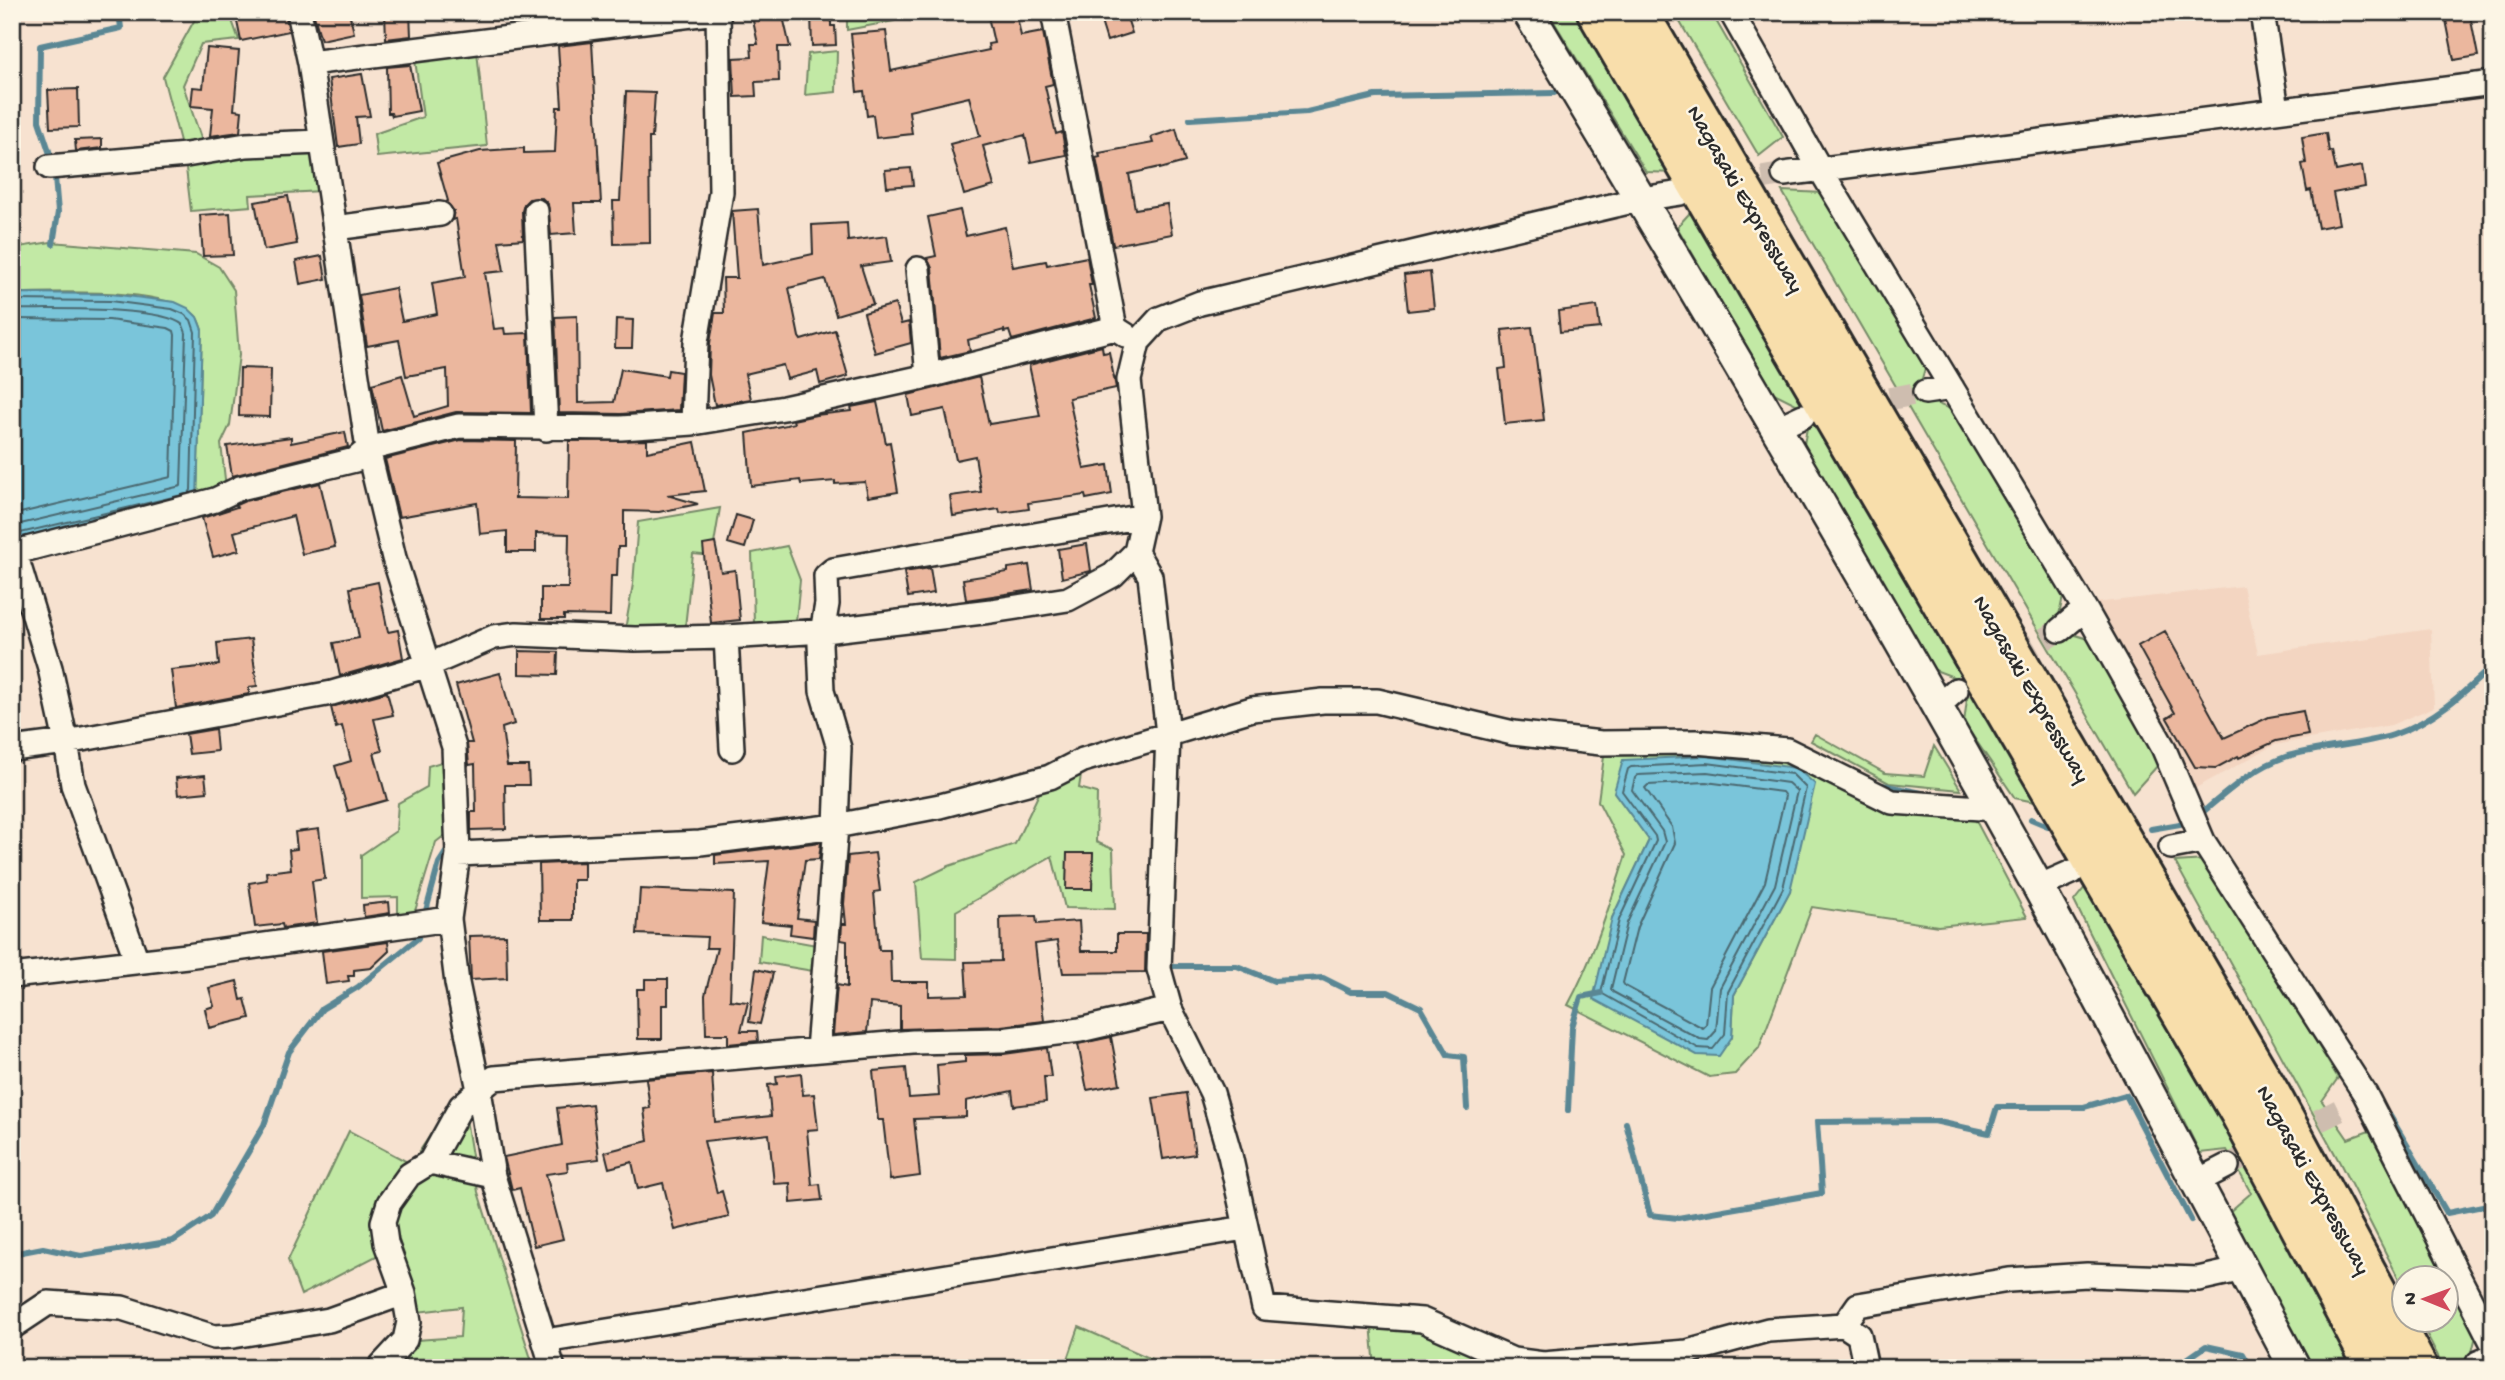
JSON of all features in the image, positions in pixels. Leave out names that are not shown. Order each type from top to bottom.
[{"type":"highway","name":"Nagasaki Expressway","points":[[1597,12],[2241,1113],[2375,1368]]},
{"type":"highway","name":"Nagasaki Expressway","points":[[1638,12],[2270,1095],[2418,1368]]},
{"type":"street","points":[[299,12],[310,63],[368,449],[394,558],[454,747],[458,843],[442,920],[479,1090],[492,1176],[553,1368]]},
{"type":"street","points":[[310,63],[717,12],[720,192],[696,342],[693,423]]},
{"type":"street","points":[[1053,12],[1115,328]]},
{"type":"street","points":[[1528,12],[1775,429],[1947,699],[1995,809],[2295,1368]]},
{"type":"street","points":[[1731,12],[1820,169],[2085,609],[2163,747],[2203,841],[2356,1100],[2493,1344]]},
{"type":"street","points":[[2262,12],[2277,109]]},
{"type":"street","points":[[1784,174],[2493,82]]},
{"type":"street","points":[[49,167],[186,155],[246,145],[321,142]]},
{"type":"street","points":[[12,749],[66,742],[332,693],[429,665],[494,637],[517,634],[635,639],[824,631],[1069,599],[1113,575],[1136,552],[1144,516],[1129,380],[1138,342],[1159,319],[1200,303],[1641,199],[1681,193]]},
{"type":"street","points":[[536,211],[546,429]]},
{"type":"street","points":[[335,228],[440,214]]},
{"type":"street","points":[[918,269],[928,376]]},
{"type":"street","points":[[138,961],[73,785],[50,667],[13,553],[215,500],[240,488],[355,460],[368,449],[459,426],[546,429],[693,423],[784,408],[928,376],[1115,328],[1138,342]]},
{"type":"street","points":[[1925,392],[1952,388]]},
{"type":"street","points":[[1775,429],[1803,415]]},
{"type":"street","points":[[818,1051],[837,816],[839,748],[821,691],[820,644],[827,604],[826,576],[832,570],[1144,516]]},
{"type":"street","points":[[1136,552],[1150,576],[1167,724],[1159,969],[1170,1009],[1212,1093],[1230,1155],[1264,1308],[1422,1320],[1513,1360],[1544,1364],[1687,1352],[1768,1330],[1844,1325],[1859,1335],[1866,1368]]},
{"type":"street","points":[[2060,630],[2085,609]]},
{"type":"street","points":[[726,637],[732,748]]},
{"type":"street","points":[[458,843],[700,843],[837,816],[940,806],[1050,777],[1167,724],[1252,709],[1323,701],[1377,701],[1513,733],[1601,743],[1696,742],[1787,750],[1892,802],[1995,809]]},
{"type":"street","points":[[2171,847],[2203,841]]},
{"type":"street","points":[[2038,887],[2072,872]]},
{"type":"street","points":[[12,976],[442,920]]},
{"type":"street","points":[[379,1368],[405,1340],[409,1322],[404,1293],[386,1243],[383,1222],[389,1203],[409,1175],[430,1162],[461,1106],[494,1078],[913,1042],[1002,1040],[1080,1030],[1170,1009]]},
{"type":"street","points":[[430,1162],[492,1176]]},
{"type":"street","points":[[2196,1182],[2227,1166]]},
{"type":"street","points":[[545,1342],[1245,1228]]},
{"type":"street","points":[[1844,1325],[1858,1305],[2009,1280],[2087,1275],[2198,1279],[2242,1269]]},
{"type":"street","points":[[12,1327],[48,1303],[122,1308],[214,1337],[233,1336],[329,1320],[404,1293]]},
{"type":"shaded area","points":[[2243,586],[2258,654],[2431,629],[2434,707],[2391,725],[2274,745],[2194,789],[2095,603]]},
{"type":"green space","points":[[189,12],[229,12],[239,40],[201,44],[183,85],[202,141],[182,149],[163,77],[195,19]]},
{"type":"green space","points":[[847,12],[893,12],[894,21],[847,30]]},
{"type":"green space","points":[[1548,12],[1582,12],[1676,173],[1646,172]]},
{"type":"green space","points":[[1674,12],[1711,12],[1783,137],[1759,156]]},
{"type":"green space","points":[[477,51],[487,146],[377,157],[374,134],[423,117],[415,60]]},
{"type":"green space","points":[[837,51],[836,92],[805,95],[808,54]]},
{"type":"green space","points":[[316,151],[321,191],[250,195],[251,206],[191,211],[185,160]]},
{"type":"green space","points":[[1782,191],[1823,193],[1928,358],[1917,396],[1958,412],[2064,592],[2056,629],[2092,640],[2159,764],[2133,793]]},
{"type":"green space","points":[[1698,204],[2049,805],[2015,798],[1964,723],[1969,683],[1927,667],[1803,450],[1810,411],[1774,393],[1677,227]]},
{"type":"green space","points":[[51,242],[196,254],[219,267],[234,290],[239,355],[230,425],[221,444],[226,488],[197,499],[202,330],[195,315],[181,306],[160,299],[135,295],[81,292],[12,293],[12,248]]},
{"type":"green space","points":[[720,508],[712,556],[693,554],[685,627],[625,630],[633,584],[638,522]]},
{"type":"green space","points":[[787,546],[800,580],[796,621],[754,623],[752,553]]},
{"type":"green space","points":[[1815,734],[1885,773],[1924,776],[1934,746],[1961,790],[1889,783],[1811,741]]},
{"type":"green space","points":[[1713,746],[1804,762],[1974,817],[2027,917],[1938,926],[1812,907],[1759,1048],[1735,1074],[1709,1077],[1568,1005],[1593,950],[1626,855],[1598,801],[1605,749]],"holes":[[[1614,792],[1790,891],[1734,995],[1732,1037],[1612,918],[1649,840]]]},
{"type":"green space","points":[[441,762],[445,835],[436,842],[415,911],[398,916],[398,897],[361,898],[361,855],[396,831],[398,803],[427,787],[428,766]]},
{"type":"green space","points":[[1082,769],[1079,788],[1097,793],[1096,842],[1113,849],[1115,909],[1065,908],[1052,856],[956,911],[956,959],[922,958],[916,882],[949,866],[1015,844],[1042,787]]},
{"type":"green space","points":[[2206,860],[2338,1078],[2322,1101],[2348,1139],[2369,1131],[2439,1264],[2391,1264],[2340,1163],[2175,862]]},
{"type":"green space","points":[[2089,882],[2275,1206],[2358,1368],[2314,1368],[2228,1213],[2251,1193],[2227,1150],[2200,1153],[2074,901]]},
{"type":"green space","points":[[761,935],[822,946],[819,972],[759,962]]},
{"type":"green space","points":[[461,1089],[478,1192],[534,1368],[386,1368],[416,1340],[460,1337],[462,1307],[417,1312],[380,1254],[301,1295],[288,1260],[349,1131],[411,1164]]},
{"type":"green space","points":[[2460,1306],[2476,1336],[2469,1364],[2475,1368],[2444,1368],[2427,1334],[2460,1334]]},
{"type":"green space","points":[[1371,1323],[1424,1326],[1514,1368],[1375,1368]]},
{"type":"green space","points":[[1079,1327],[1163,1364],[1164,1368],[1071,1368],[1067,1362]]},
{"type":"water","points":[[12,293],[111,294],[175,302],[188,308],[197,317],[202,330],[197,499],[12,542]]},
{"type":"water","points":[[1707,756],[1796,768],[1815,784],[1790,891],[1734,995],[1732,1037],[1719,1056],[1697,1055],[1593,999],[1612,918],[1649,840],[1614,792],[1623,760]]},
{"type":"building","points":[[235,12],[270,12],[271,16],[285,13],[289,31],[241,41]]},
{"type":"building","points":[[313,12],[349,12],[354,33],[321,40]]},
{"type":"building","points":[[385,12],[410,12],[411,36],[386,39]]},
{"type":"building","points":[[782,12],[790,47],[778,47],[779,81],[755,82],[756,96],[735,97],[733,58],[752,57],[751,44],[758,44],[752,16]]},
{"type":"building","points":[[811,12],[831,12],[836,45],[812,46]]},
{"type":"building","points":[[987,12],[1016,12],[1021,36],[1043,32],[1053,84],[1045,86],[1056,134],[1062,132],[1066,155],[1031,162],[1025,135],[983,146],[994,186],[964,195],[950,144],[980,136],[969,97],[909,111],[912,134],[876,138],[873,115],[867,116],[864,91],[857,92],[851,34],[886,31],[891,71],[989,50],[988,44],[994,43]]},
{"type":"building","points":[[1098,12],[1125,12],[1132,33],[1107,41]]},
{"type":"building","points":[[2470,15],[2478,56],[2454,60],[2446,20]]},
{"type":"building","points":[[592,42],[601,203],[574,203],[576,233],[551,235],[548,204],[542,198],[529,199],[522,211],[523,239],[499,241],[504,271],[485,273],[494,329],[504,328],[505,334],[528,333],[531,413],[456,412],[382,431],[372,384],[402,375],[414,416],[448,406],[447,369],[406,376],[399,340],[367,346],[359,295],[395,288],[402,321],[437,314],[432,283],[465,277],[456,219],[452,220],[454,211],[446,202],[448,201],[437,163],[480,151],[524,148],[524,153],[555,152],[557,107],[562,107],[558,46]]},
{"type":"building","points":[[207,48],[239,51],[234,110],[242,111],[240,132],[210,136],[213,108],[191,106],[193,87],[203,88]]},
{"type":"building","points":[[410,65],[419,111],[392,116],[388,113],[387,67]]},
{"type":"building","points":[[362,74],[370,116],[356,117],[359,144],[338,147],[329,79]]},
{"type":"building","points":[[78,89],[79,127],[50,128],[48,90]]},
{"type":"building","points":[[626,92],[655,93],[652,138],[649,138],[650,243],[614,244],[613,201],[620,201]]},
{"type":"building","points":[[1176,129],[1185,162],[1129,174],[1135,209],[1167,204],[1172,234],[1113,245],[1096,158],[1100,157],[1099,153],[1153,143],[1151,137]]},
{"type":"building","points":[[2326,133],[2336,171],[2362,166],[2365,187],[2333,193],[2339,224],[2318,228],[2311,190],[2307,191],[2302,164],[2306,163],[2302,137]]},
{"type":"building","points":[[102,139],[102,148],[76,151],[75,140]]},
{"type":"building","points":[[911,168],[913,185],[887,187],[885,170]]},
{"type":"building","points":[[288,196],[297,244],[264,250],[255,202]]},
{"type":"building","points":[[758,209],[763,265],[813,254],[812,225],[847,223],[848,241],[887,236],[891,262],[861,266],[873,304],[836,315],[825,279],[789,288],[801,340],[835,330],[848,376],[820,384],[817,371],[787,379],[783,365],[745,374],[751,399],[715,405],[709,375],[715,313],[724,313],[723,278],[737,278],[732,211]]},
{"type":"building","points":[[960,210],[966,236],[1005,227],[1013,267],[1046,261],[1047,265],[1087,257],[1092,285],[1089,285],[1096,318],[1012,340],[1009,331],[1004,330],[968,340],[970,351],[940,358],[932,268],[927,258],[936,256],[928,217]]},
{"type":"building","points":[[230,213],[233,255],[203,256],[200,215]]},
{"type":"building","points":[[322,256],[326,279],[300,284],[296,261]]},
{"type":"building","points":[[1430,272],[1434,308],[1408,311],[1404,275]]},
{"type":"building","points":[[895,304],[901,324],[909,322],[911,343],[875,353],[864,313]]},
{"type":"building","points":[[1597,306],[1600,328],[1560,332],[1558,311]]},
{"type":"building","points":[[577,316],[578,403],[614,402],[621,369],[667,376],[668,370],[681,372],[679,410],[621,414],[559,413],[555,317]]},
{"type":"building","points":[[616,319],[633,320],[632,348],[615,348]]},
{"type":"building","points":[[1532,327],[1544,420],[1505,424],[1499,369],[1506,368],[1502,330]]},
{"type":"building","points":[[1102,346],[1103,353],[1109,352],[1116,388],[1069,398],[1084,469],[1108,465],[1112,494],[1086,499],[1085,495],[1028,503],[1029,509],[1000,513],[999,509],[953,516],[950,496],[981,492],[975,456],[956,460],[945,409],[912,416],[908,395],[979,377],[989,424],[1040,416],[1029,365]]},
{"type":"building","points":[[240,368],[271,369],[270,417],[239,416]]},
{"type":"building","points":[[877,402],[886,443],[890,442],[898,492],[868,497],[865,482],[801,484],[800,480],[751,486],[747,433],[794,423],[793,420],[816,415],[852,411],[851,407]]},
{"type":"building","points":[[345,432],[348,447],[232,476],[227,446],[291,437],[291,443]]},
{"type":"building","points":[[461,440],[516,441],[515,498],[568,499],[569,441],[647,440],[647,452],[695,442],[705,491],[667,495],[698,504],[659,512],[624,511],[624,547],[618,547],[617,576],[611,576],[610,616],[564,615],[564,619],[541,619],[541,588],[568,588],[569,534],[536,533],[536,552],[507,552],[507,531],[480,534],[477,503],[399,517],[385,459]]},
{"type":"building","points":[[320,483],[335,547],[302,554],[293,516],[234,532],[239,550],[213,557],[202,518],[237,507],[236,505],[245,501]]},
{"type":"building","points":[[736,515],[753,520],[745,548],[728,543]]},
{"type":"building","points":[[715,543],[721,572],[735,570],[740,620],[711,623],[703,545]]},
{"type":"building","points":[[1087,544],[1091,571],[1062,578],[1058,549]]},
{"type":"building","points":[[1029,565],[1033,590],[966,600],[963,579],[1008,572],[1008,568]]},
{"type":"building","points":[[930,568],[934,593],[908,597],[904,572]]},
{"type":"building","points":[[378,582],[388,632],[398,630],[403,658],[340,676],[333,643],[359,638],[350,588]]},
{"type":"building","points":[[2165,631],[2224,738],[2269,717],[2303,711],[2308,735],[2276,741],[2216,768],[2195,767],[2167,718],[2175,713],[2138,646]]},
{"type":"building","points":[[251,639],[257,686],[249,687],[249,694],[176,708],[171,670],[219,665],[217,643]]},
{"type":"building","points":[[519,651],[558,652],[557,675],[519,674]]},
{"type":"building","points":[[500,673],[514,724],[502,728],[507,766],[528,766],[529,785],[505,785],[506,829],[471,830],[471,812],[476,812],[475,764],[469,765],[467,743],[472,743],[456,685]]},
{"type":"building","points":[[387,692],[393,715],[374,719],[382,751],[374,753],[387,800],[348,811],[335,766],[351,761],[342,726],[336,728],[331,707]]},
{"type":"building","points":[[215,729],[217,751],[189,754],[186,734]]},
{"type":"building","points":[[205,775],[207,792],[178,795],[176,778]]},
{"type":"building","points":[[319,829],[325,879],[312,881],[317,923],[283,928],[282,924],[255,927],[249,883],[267,880],[266,872],[291,869],[289,850],[297,849],[295,832]]},
{"type":"building","points":[[821,842],[819,859],[805,860],[797,918],[814,920],[813,937],[790,934],[791,925],[761,922],[769,861],[715,864],[715,855]]},
{"type":"building","points":[[875,853],[880,891],[874,892],[879,950],[890,950],[891,982],[929,982],[929,996],[967,995],[965,962],[1001,961],[1000,917],[1036,916],[1037,924],[1079,921],[1081,951],[1117,951],[1117,934],[1146,934],[1145,972],[1063,973],[1057,941],[1035,944],[1044,1021],[1001,1026],[900,1029],[900,1006],[870,1003],[867,1032],[833,1035],[837,985],[847,987],[847,941],[841,940],[842,924],[846,924],[844,904],[848,856]]},
{"type":"building","points":[[1067,853],[1093,853],[1092,889],[1066,889]]},
{"type":"building","points":[[584,862],[584,880],[573,880],[573,920],[540,920],[539,864]]},
{"type":"building","points":[[640,889],[734,893],[730,1000],[748,1002],[741,1031],[757,1031],[758,1041],[728,1044],[728,1034],[706,1034],[705,995],[717,948],[706,948],[707,937],[637,934]]},
{"type":"building","points":[[389,902],[390,913],[364,917],[363,905]]},
{"type":"building","points":[[506,935],[507,978],[471,980],[469,936]]},
{"type":"building","points":[[388,942],[389,951],[371,968],[354,970],[354,976],[348,976],[349,981],[326,984],[322,951]]},
{"type":"building","points":[[756,969],[773,973],[760,1024],[749,1022]]},
{"type":"building","points":[[645,979],[668,979],[668,1005],[662,1005],[662,1039],[638,1039],[637,989],[645,989]]},
{"type":"building","points":[[237,981],[241,1000],[245,999],[250,1018],[209,1028],[205,1009],[214,1006],[209,988]]},
{"type":"building","points":[[1111,1037],[1120,1084],[1087,1090],[1078,1044]]},
{"type":"building","points":[[1047,1048],[1051,1077],[1044,1077],[1046,1102],[1014,1106],[1012,1091],[966,1101],[966,1117],[914,1119],[920,1176],[890,1180],[883,1120],[878,1120],[873,1071],[906,1068],[909,1098],[939,1096],[937,1065],[965,1062],[965,1055],[1004,1054]]},
{"type":"building","points":[[712,1073],[715,1122],[771,1116],[768,1085],[777,1084],[776,1076],[801,1073],[803,1095],[814,1094],[818,1129],[807,1130],[812,1185],[820,1184],[822,1200],[791,1203],[790,1183],[774,1184],[769,1134],[704,1141],[717,1193],[722,1191],[729,1217],[675,1230],[663,1183],[638,1189],[632,1162],[609,1168],[605,1152],[648,1141],[644,1109],[650,1108],[646,1079]]},
{"type":"building","points":[[1186,1093],[1195,1154],[1163,1159],[1153,1098]]},
{"type":"building","points":[[592,1104],[599,1159],[567,1163],[568,1171],[546,1174],[563,1239],[534,1246],[520,1188],[512,1190],[504,1157],[562,1145],[557,1108]]},
{"type":"waterway","points":[[52,160],[39,121],[40,46],[121,28],[119,12]]},
{"type":"waterway","points":[[1190,119],[1307,112],[1375,96],[1554,93]]},
{"type":"waterway","points":[[53,244],[58,212],[55,178]]},
{"type":"waterway","points":[[2203,812],[2264,766],[2288,756],[2380,739],[2422,722],[2459,696],[2493,665]]},
{"type":"waterway","points":[[1882,785],[1922,793]]},
{"type":"waterway","points":[[2031,819],[2055,829]]},
{"type":"waterway","points":[[2151,829],[2180,824]]},
{"type":"waterway","points":[[424,918],[439,863],[451,848]]},
{"type":"waterway","points":[[12,1254],[43,1248],[81,1256],[173,1241],[211,1216],[264,1125],[289,1052],[322,1009],[358,987],[418,938],[421,928]]},
{"type":"waterway","points":[[1165,966],[1237,966],[1274,981],[1323,978],[1351,992],[1388,992],[1421,1008],[1448,1055],[1464,1057],[1467,1108]]},
{"type":"waterway","points":[[1568,1110],[1572,1027],[1581,997],[1601,993]]},
{"type":"waterway","points":[[1626,1123],[1650,1215],[1678,1218],[1822,1193],[1817,1122],[1934,1121],[1989,1133],[1997,1107],[2084,1107],[2126,1095],[2191,1220]]},
{"type":"waterway","points":[[2390,1116],[2447,1213],[2493,1204]]},
{"type":"waterway","points":[[2174,1368],[2206,1346],[2243,1354],[2251,1368]]},
{"type":"tunnel","points":[[1729,184],[1784,174]]},
{"type":"tunnel","points":[[1856,405],[1925,392]]},
{"type":"tunnel","points":[[1956,690],[2060,630]]},
{"type":"tunnel","points":[[2227,1166],[2348,1106]]}]
